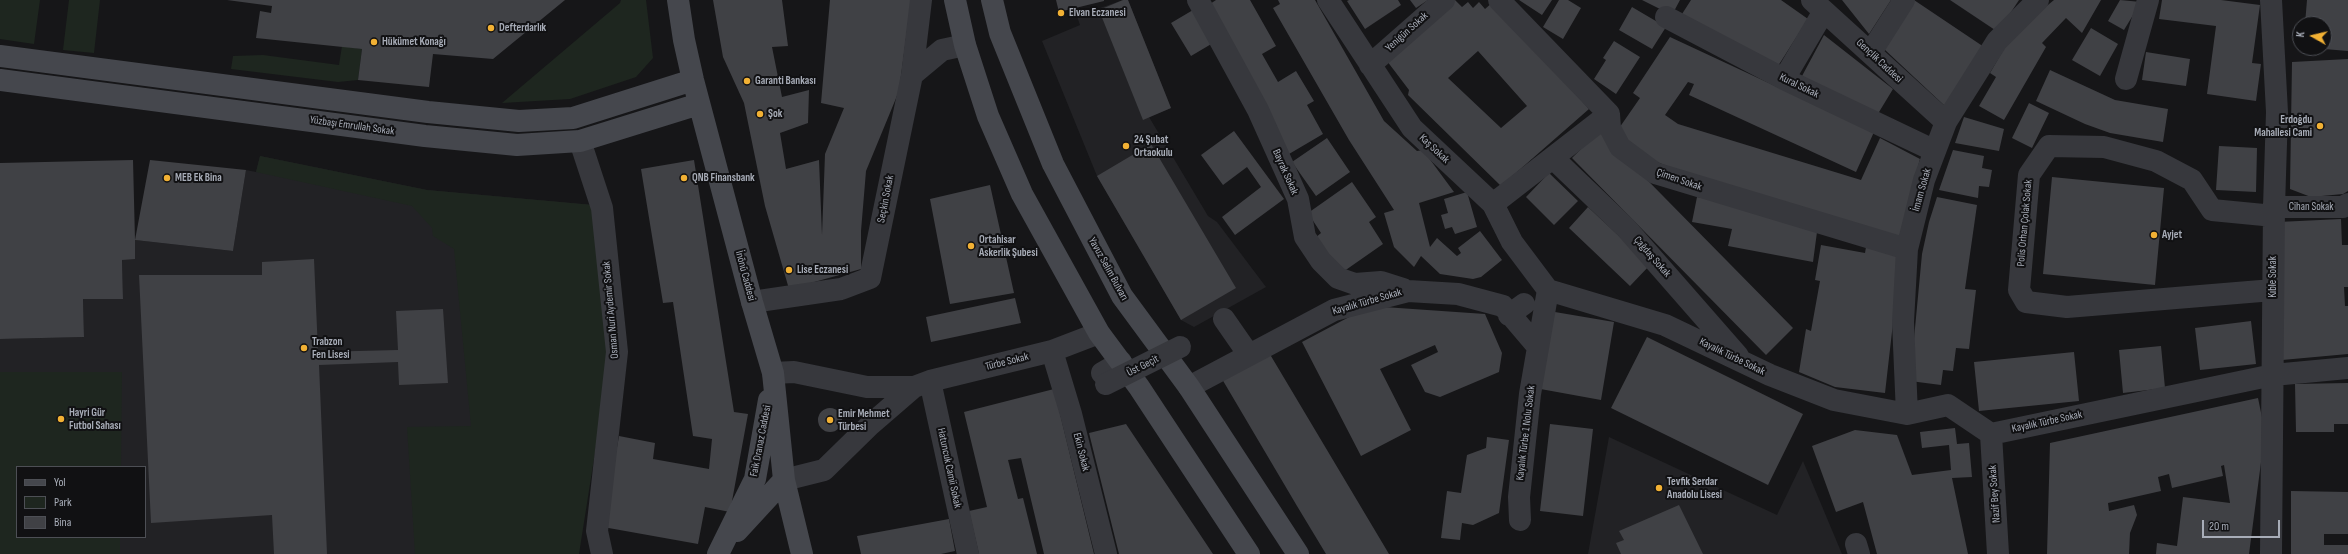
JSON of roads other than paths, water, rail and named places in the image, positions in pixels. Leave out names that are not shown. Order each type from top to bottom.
[{"type":"street","name":"İnönü Caddesi","points":[[678,0],[684,40],[693,80],[752,302],[773,373],[784,480],[802,554]]},
{"type":"street","points":[[955,0],[965,45],[988,116],[1022,194],[1099,333],[1140,387],[1249,554]]},
{"type":"street","name":"Yavuz Selim Bulvarı","points":[[992,0],[1000,34],[1053,164],[1122,296],[1189,387],[1298,554]]},
{"type":"street","name":"Bayrak Sokak","points":[[1198,0],[1258,110],[1298,199],[1305,237],[1321,261],[1338,278],[1354,284],[1381,282],[1408,291]]},
{"type":"street","name":"Kaş Sokak","points":[[1328,0],[1412,128],[1494,204],[1512,242],[1548,290]]},
{"type":"street","name":"Yenigün Sokak","points":[[1370,65],[1444,0]]},
{"type":"street","points":[[1494,204],[1609,114],[1499,0]]},
{"type":"street","points":[[1871,52],[1904,0]]},
{"type":"street","name":"İmam Sokak","points":[[1907,414],[1903,322],[1908,249],[1924,180],[1946,122],[1997,41],[2038,0]]},
{"type":"street","points":[[2126,79],[2148,0]]},
{"type":"street","name":"Kıble Sokak","points":[[2271,0],[2277,112],[2274,212],[2271,554]]},
{"type":"street","points":[[1784,79],[1818,6]]},
{"type":"street","name":"Gençlik Caddesi","points":[[1818,6],[1871,52],[1946,122]]},
{"type":"street","points":[[920,10],[942,50]]},
{"type":"street","name":"Seçkin Sokak","points":[[752,302],[841,289],[870,278],[912,75],[920,10]]},
{"type":"street","name":"Kural Sokak","points":[[1666,17],[1784,79],[1935,151]]},
{"type":"street","points":[[912,75],[942,50],[965,45]]},
{"type":"street","name":"Yüzbaşı Emrullah Sokak","points":[[0,56],[390,107],[519,121],[573,118],[693,80]]},
{"type":"street","name":"Yüzbaşı Emrullah Sokak","points":[[0,80],[424,136],[517,145],[580,141],[700,104]]},
{"type":"street","name":"Çimen Sokak","points":[[1609,114],[1610,128],[1620,147],[1655,173],[1908,249]]},
{"type":"street","name":"Osman Nuri Aydemir Sokak","points":[[580,141],[602,208],[617,352],[597,531],[602,554]]},
{"type":"street","name":"Polis Orhan Çolak Sokak","points":[[2273,290],[2067,308],[2026,302],[2019,290],[2029,175],[2049,146],[2104,147],[2156,160],[2192,180],[2212,210],[2274,212]]},
{"type":"street","name":"Çağdaş Sokak","points":[[1553,158],[1626,228],[1744,363]]},
{"type":"street","name":"Cihan Sokak","points":[[2274,212],[2343,207],[2348,204]]},
{"type":"street","points":[[1521,306],[1548,290]]},
{"type":"street","points":[[1538,346],[1548,290]]},
{"type":"street","name":"Kayalık Türbe Sokak","points":[[1548,290],[1665,325],[1770,376],[1834,400],[1907,414],[1948,406],[1991,434],[2273,375],[2348,368]]},
{"type":"street","name":"Kayalık Türbe Sokak","points":[[1189,387],[1334,310],[1408,291],[1458,294],[1503,306],[1521,306],[1538,346]]},
{"type":"street","points":[[1224,319],[1249,355]]},
{"type":"street","name":"Türbe Sokak","points":[[773,373],[794,372],[867,388],[922,384],[1052,351],[1099,333]]},
{"type":"street","name":"Kayalık Türbe 1 Nolu Sokak","points":[[1520,520],[1520,489],[1538,346]]},
{"type":"street","name":"Üst Geçit","points":[[1121,362],[1104,379],[1180,347]]},
{"type":"street","name":"Ekin Sokak","points":[[1052,351],[1071,414],[1106,554]]},
{"type":"street","name":"Faik Dranaz Caddesi","points":[[719,552],[755,479],[773,373]]},
{"type":"street","name":"Türbe Sokak","points":[[784,480],[824,470],[870,425],[922,384]]},
{"type":"street","name":"Hatuncuk Camii Sokak","points":[[922,384],[968,554]]},
{"type":"street","name":"Nazif Bey Sokak","points":[[1991,434],[1998,554]]},
{"type":"street","name":"Faik Dranaz Caddesi","points":[[719,552],[784,480]]},
{"type":"place","name":"Elvan Eczanesi","points":[[1061,13]]},
{"type":"place","name":"Defterdarlık","points":[[491,28]]},
{"type":"place","name":"Hükümet Konağı","points":[[374,42]]},
{"type":"place","name":"Garanti Bankası","points":[[747,81]]},
{"type":"place","name":"Şok","points":[[760,114]]},
{"type":"place","name":"Erdoğdu Mahallesi Cami","points":[[2320,126]]},
{"type":"place","name":"24 Şubat Ortaokulu","points":[[1126,146]]},
{"type":"place","name":"MEB Ek Bina","points":[[167,178]]},
{"type":"place","name":"QNB Finansbank","points":[[684,178]]},
{"type":"place","name":"Ayjet","points":[[2154,235]]},
{"type":"place","name":"Ortahisar Askerlik Şubesi","points":[[971,246]]},
{"type":"place","name":"Lise Eczanesi","points":[[789,270]]},
{"type":"place","name":"Trabzon Fen Lisesi","points":[[304,348]]},
{"type":"place","name":"Hayri Gür Futbol Sahası","points":[[61,419]]},
{"type":"place","name":"Emir Mehmet Türbesi","points":[[830,420]]},
{"type":"place","name":"Tevfik Serdar Anadolu Lisesi","points":[[1659,488]]}]
